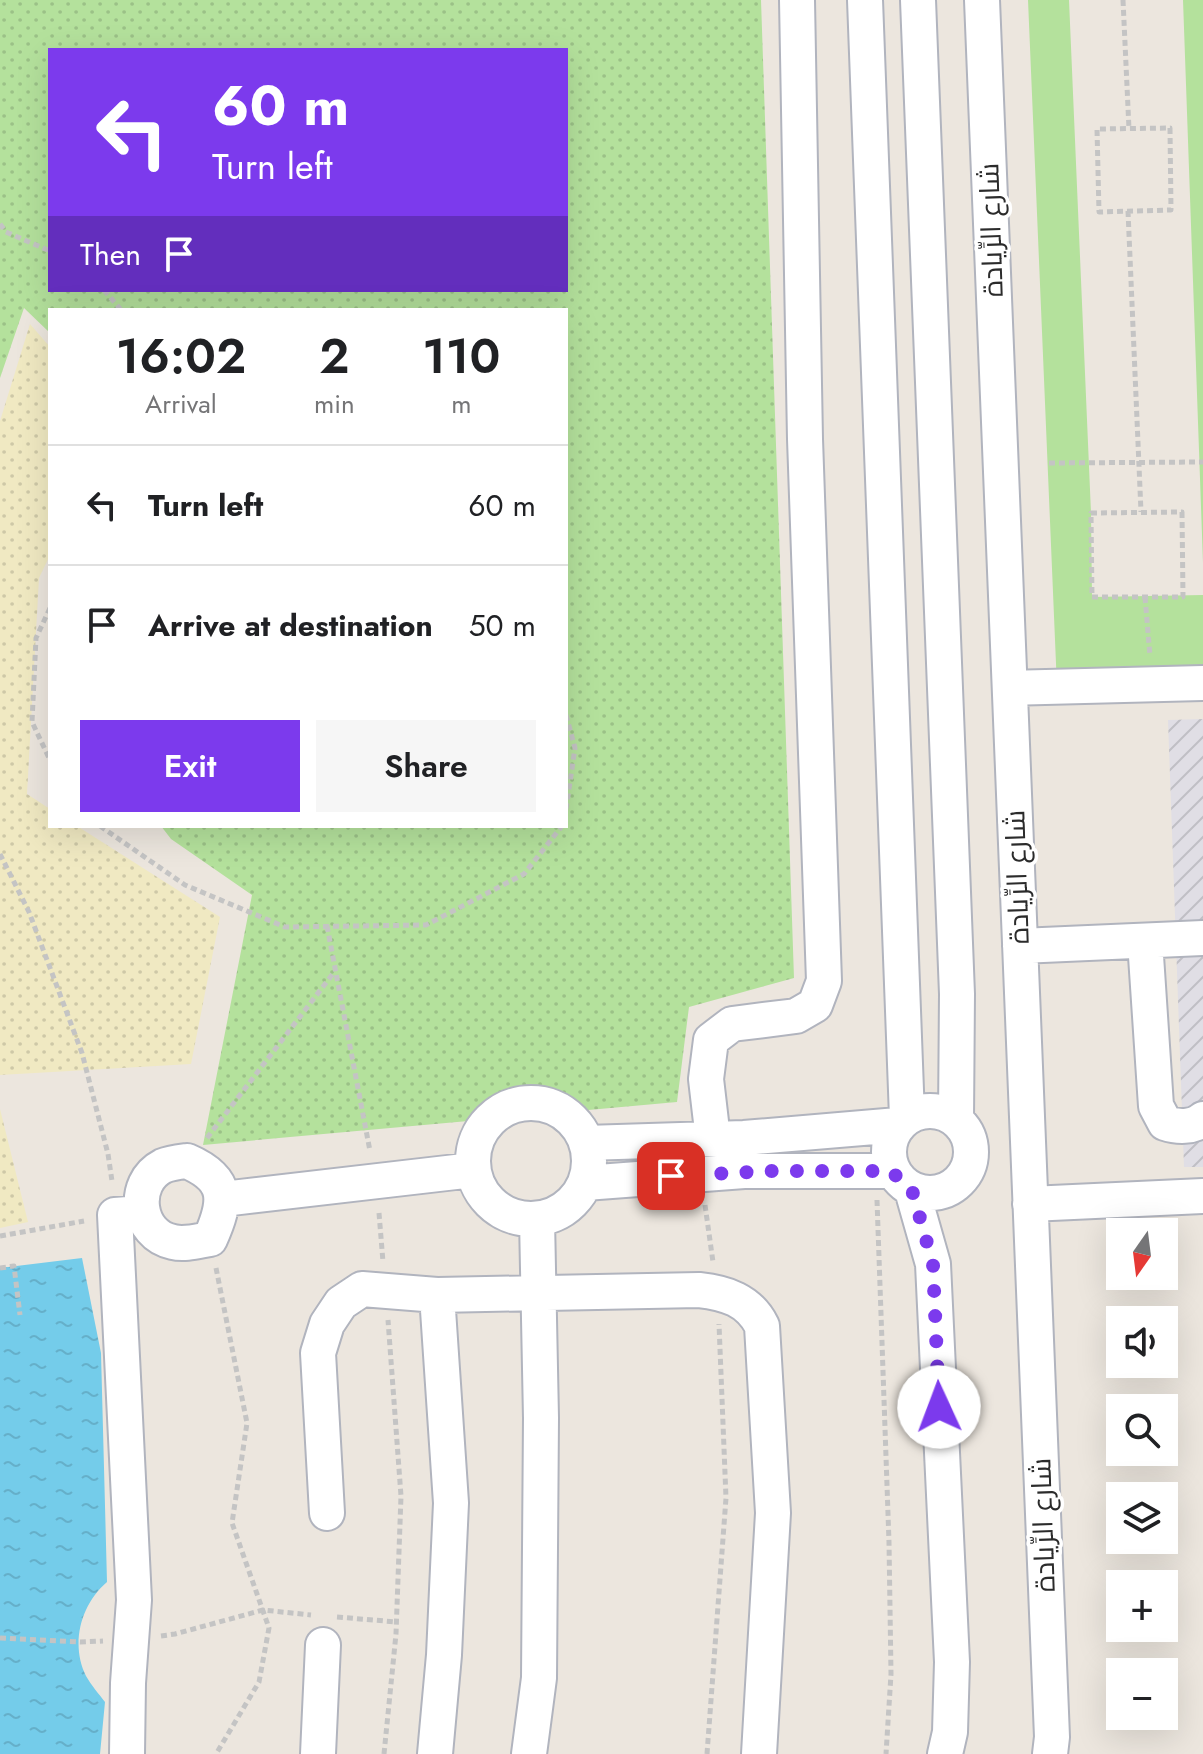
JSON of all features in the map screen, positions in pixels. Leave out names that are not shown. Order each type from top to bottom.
[{"type":"street","points":[[713,1139],[706,1079],[711,1040],[732,1024],[796,1016],[815,1005],[824,981],[805,439],[797,0]]},
{"type":"street","points":[[865,0],[903,1121],[888,1147],[933,1264]]},
{"type":"street","points":[[918,0],[957,994],[956,1119]]},
{"type":"street","name":"شارع الرِّيادة","points":[[982,0],[1052,1737],[1050,1754]]},
{"type":"street","points":[[1010,688],[1203,683]]},
{"type":"street","points":[[1020,946],[1203,938]]},
{"type":"street","points":[[1145,941],[1156,1106],[1165,1123],[1177,1127],[1199,1123],[1203,1119]]},
{"type":"street","points":[[527,1103],[546,1105],[563,1113],[577,1126],[586,1143],[588,1170],[585,1183],[566,1208],[537,1219],[511,1215],[488,1201],[478,1187],[473,1170],[473,1151],[486,1125],[508,1108],[527,1103]]},
{"type":"street","points":[[585,1183],[829,1169],[902,1180],[925,1194],[951,1188],[961,1180],[969,1168],[972,1155],[965,1129],[956,1119],[931,1110],[919,1112],[903,1121],[826,1133],[586,1143]]},
{"type":"street","points":[[127,1754],[134,1600],[128,1214],[141,1200],[151,1176],[161,1167],[187,1161],[211,1174],[223,1199],[222,1212],[210,1239],[183,1244],[157,1236],[128,1214]]},
{"type":"street","points":[[223,1199],[473,1170]]},
{"type":"street","points":[[945,1754],[950,1732],[952,1662],[933,1264],[951,1188]]},
{"type":"street","points":[[1030,1204],[1203,1196]]},
{"type":"street","points":[[529,1754],[539,1678],[541,1418],[537,1219]]},
{"type":"street","points":[[327,1513],[318,1353],[327,1324],[341,1303],[362,1289],[437,1295],[718,1292],[754,1310],[762,1326],[773,1513],[759,1754]]},
{"type":"street","points":[[435,1754],[444,1655],[451,1503],[437,1295]]},
{"type":"street","points":[[318,1754],[323,1645]]},
{"type":"path","points":[[1123,0],[1129,129]]},
{"type":"path","points":[[1170,128],[1171,210],[1128,211],[1099,212],[1097,129],[1170,128]]},
{"type":"path","points":[[1128,211],[1141,512]]},
{"type":"path","points":[[0,224],[6,232],[48,250]]},
{"type":"path","points":[[106,292],[119,308]]},
{"type":"path","points":[[1049,463],[1203,462]]},
{"type":"path","points":[[1182,512],[1183,597],[1145,597],[1092,597],[1091,513],[1182,512]]},
{"type":"path","points":[[1145,597],[1153,685]]},
{"type":"path","points":[[48,612],[36,638],[32,722],[48,756]]},
{"type":"path","points":[[568,722],[575,748],[568,795]]},
{"type":"path","points":[[103,828],[185,885],[285,927],[426,925],[524,874],[560,828]]},
{"type":"path","points":[[0,854],[29,912],[82,1053],[108,1154],[128,1214],[0,1236]]},
{"type":"path","points":[[327,926],[376,1181],[401,1496],[397,1622],[384,1754]]},
{"type":"path","points":[[187,1161],[335,970]]},
{"type":"path","points":[[700,1174],[718,1292],[726,1498],[707,1754]]},
{"type":"path","points":[[210,1239],[247,1423],[232,1523],[269,1628],[259,1682],[216,1754]]},
{"type":"path","points":[[0,1268],[14,1266],[20,1315]]},
{"type":"path","points":[[0,1638],[80,1642],[131,1639],[175,1634],[263,1610],[397,1622]]},
{"type":"shaded area","points":[[1203,719],[1203,1167],[1184,1167],[1168,720]]},
{"type":"green space","points":[[0,0],[761,0],[794,978],[689,1007],[677,1102],[203,1145],[252,895],[171,839],[163,828],[568,828],[568,308],[48,308],[48,331],[24,308],[0,378]]},
{"type":"green space","points":[[1028,0],[1069,0],[1092,597],[1203,595],[1203,683],[1057,687]]},
{"type":"green space","points":[[1183,0],[1203,0],[1203,563]]},
{"type":"sand","points":[[30,324],[48,345],[48,559],[39,578],[27,794],[48,808],[48,828],[80,828],[220,917],[191,1064],[0,1075],[0,421]]},
{"type":"sand","points":[[0,1109],[28,1222],[0,1228]]},
{"type":"water","points":[[82,1258],[101,1353],[107,1582],[90,1601],[85,1613],[79,1651],[86,1676],[105,1702],[100,1754],[0,1754],[0,1268]]},
{"type":"route","points":[[671,1176],[829,1169],[892,1171],[912,1190],[933,1264],[939,1407]]}]
